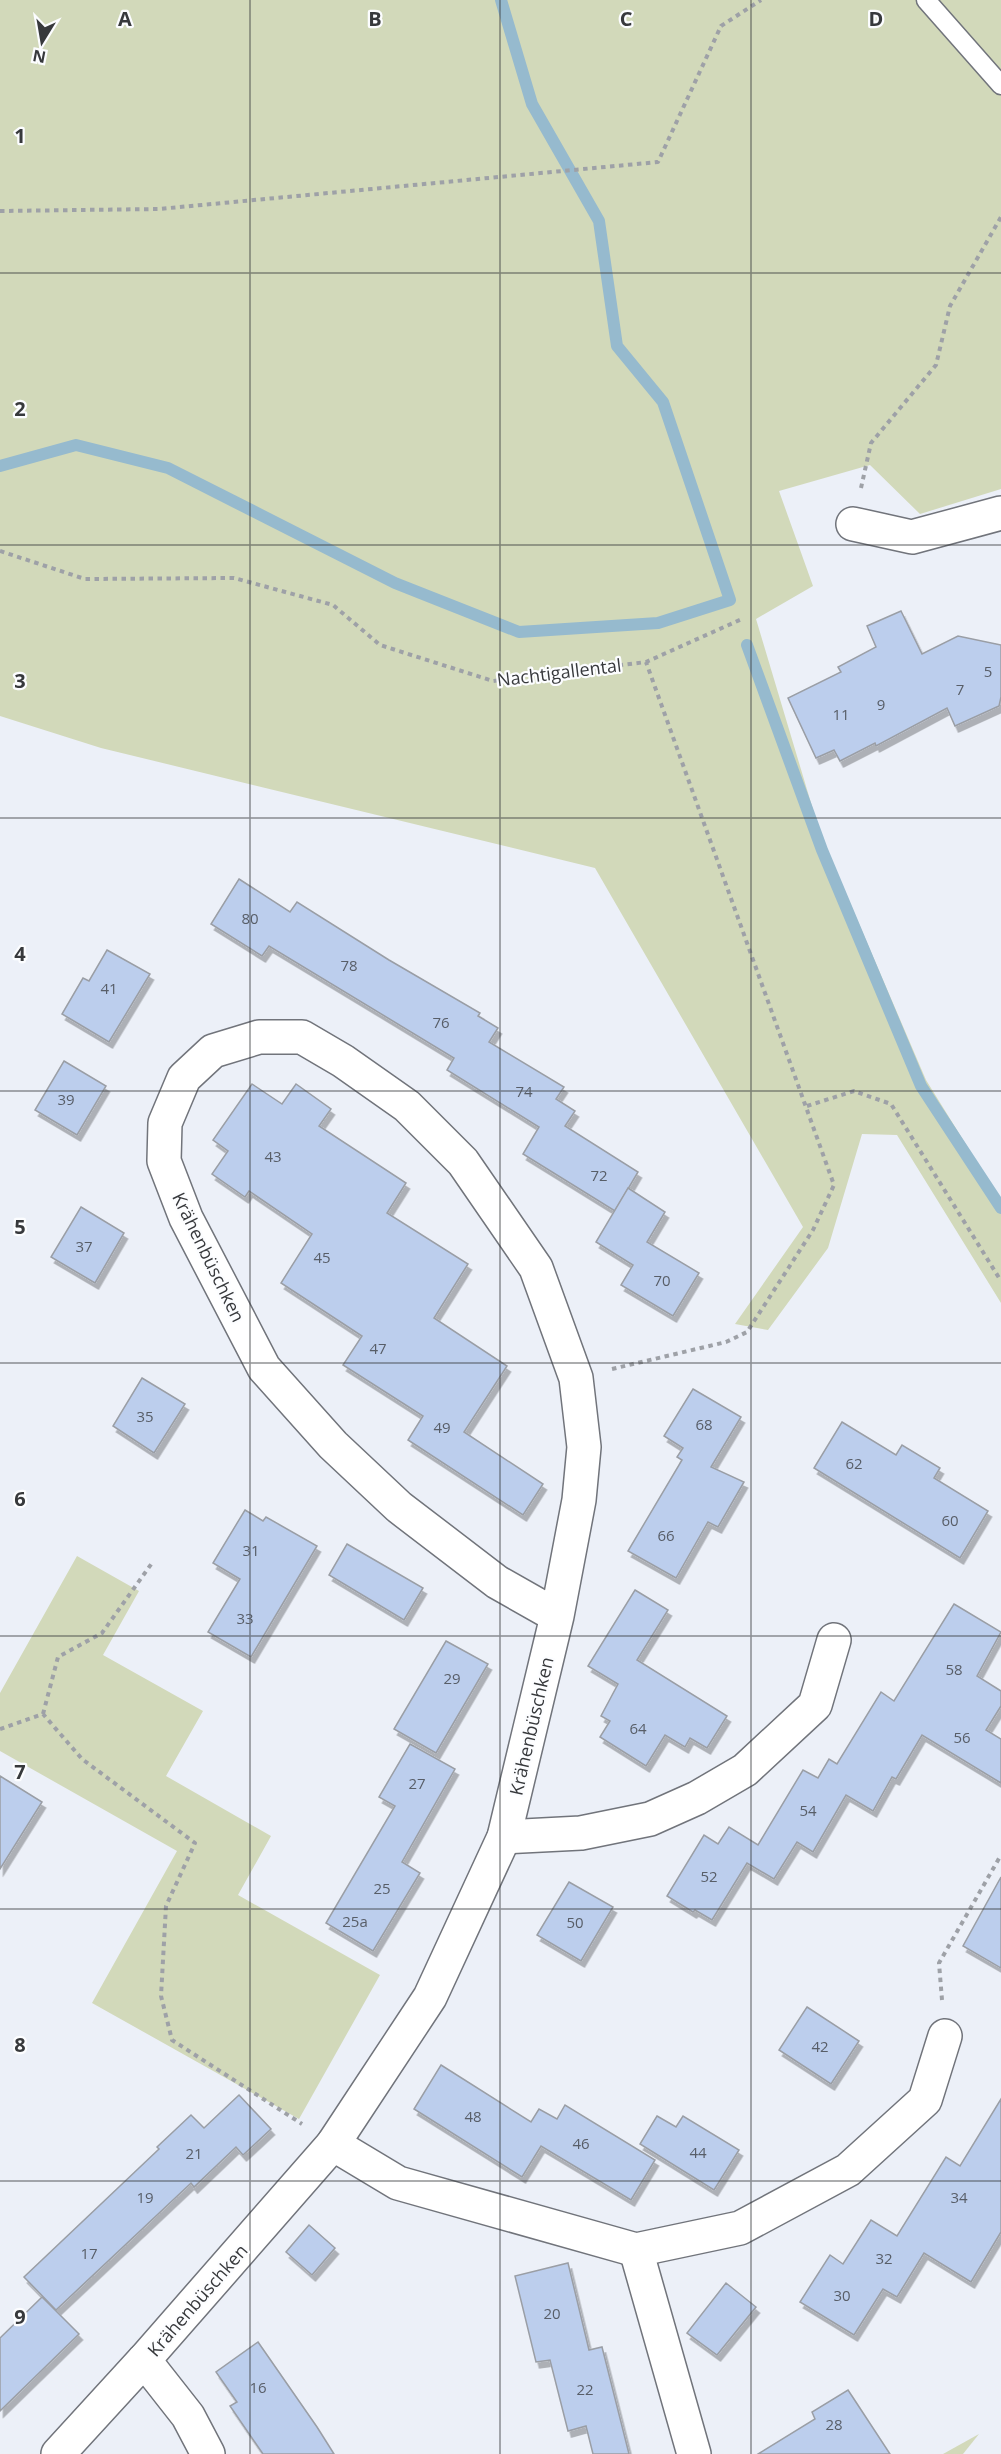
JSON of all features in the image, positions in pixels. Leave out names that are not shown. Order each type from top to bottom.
[{"type":"street","points":[[853,524],[912,537],[1001,513]]},
{"type":"street","name":"Krähenbüschken","points":[[58,2454],[144,2360],[333,2144],[430,1997],[504,1837],[557,1616],[579,1500],[584,1446],[576,1377],[536,1268],[463,1162],[407,1106],[343,1061],[302,1037],[259,1037],[213,1051],[184,1078],[165,1123],[164,1161],[186,1218],[264,1368],[333,1445],[399,1507],[497,1582],[557,1616]]},
{"type":"street","points":[[504,1837],[581,1833],[650,1819],[697,1798],[745,1770],[814,1704],[834,1640]]},
{"type":"street","points":[[333,2144],[398,2183],[636,2250],[740,2228],[848,2170],[925,2100],[945,2036]]},
{"type":"street","points":[[636,2250],[694,2454]]},
{"type":"street","points":[[144,2360],[188,2416],[208,2454]]},
{"type":"lane","points":[[926,0],[1001,85]]},
{"type":"path","points":[[0,212],[159,209],[658,162],[721,26],[761,0]]},
{"type":"path","points":[[853,524],[871,443],[936,365],[950,306],[1001,217]]},
{"type":"path","name":"Nachtigallental","points":[[0,551],[85,579],[234,578],[333,604],[380,645],[493,681],[645,662],[742,619]]},
{"type":"path","points":[[576,1377],[726,1342],[747,1332],[813,1230],[834,1185],[645,662]]},
{"type":"path","points":[[807,1106],[854,1091],[891,1104],[1001,1281]]},
{"type":"path","points":[[44,1714],[58,1658],[102,1634],[130,1591],[152,1563]]},
{"type":"path","points":[[0,1730],[44,1714]]},
{"type":"path","points":[[44,1714],[82,1759],[195,1843],[166,1906],[161,1996],[172,2040],[333,2144]]},
{"type":"path","points":[[945,2036],[939,1963],[1001,1855]]},
{"type":"green space","points":[[0,0],[1001,0],[1001,489],[920,514],[870,465],[779,491],[813,586],[756,619],[820,833],[926,1080],[1001,1201],[1001,1303],[897,1135],[862,1134],[828,1248],[768,1330],[735,1324],[803,1227],[595,868],[101,748],[0,716]]},
{"type":"green space","points":[[77,1556],[139,1591],[103,1655],[203,1711],[166,1776],[271,1836],[238,1895],[380,1975],[299,2119],[92,2003],[177,1851],[0,1751],[0,1693]]},
{"type":"green space","points":[[979,2434],[963,2454],[943,2454]]},
{"type":"building","points":[[901,611],[922,654],[958,636],[1001,645],[999,706],[955,726],[947,708],[876,746],[875,743],[840,761],[834,750],[816,758],[788,698],[841,672],[838,667],[876,647],[867,626]]},
{"type":"building","points":[[239,879],[290,912],[297,902],[389,960],[480,1013],[478,1016],[498,1028],[489,1042],[564,1087],[556,1099],[575,1111],[565,1126],[638,1172],[615,1211],[523,1154],[539,1127],[447,1070],[454,1058],[269,946],[262,956],[211,924]]},
{"type":"building","points":[[107,950],[150,974],[109,1042],[62,1014],[83,978],[89,981]]},
{"type":"building","points":[[64,1061],[106,1086],[77,1135],[35,1110]]},
{"type":"building","points":[[252,1084],[282,1104],[296,1084],[331,1109],[319,1126],[406,1183],[387,1213],[468,1264],[434,1318],[507,1366],[464,1432],[543,1484],[523,1515],[408,1440],[423,1416],[343,1365],[362,1336],[281,1283],[312,1234],[249,1191],[245,1197],[212,1174],[228,1151],[213,1140]]},
{"type":"building","points":[[628,1188],[665,1212],[647,1242],[699,1273],[673,1316],[621,1285],[633,1265],[596,1242]]},
{"type":"building","points":[[81,1207],[124,1233],[95,1283],[51,1257]]},
{"type":"building","points":[[142,1378],[185,1404],[154,1453],[113,1426]]},
{"type":"building","points":[[693,1389],[741,1417],[711,1467],[744,1482],[718,1527],[708,1522],[676,1578],[628,1551],[682,1460],[677,1457],[683,1448],[664,1436]]},
{"type":"building","points":[[842,1422],[896,1455],[902,1445],[940,1468],[934,1478],[988,1511],[960,1558],[814,1468]]},
{"type":"building","points":[[245,1510],[263,1521],[266,1517],[317,1546],[251,1657],[208,1632],[240,1579],[213,1563]]},
{"type":"building","points":[[347,1544],[423,1588],[404,1620],[329,1575]]},
{"type":"building","points":[[635,1590],[668,1610],[637,1660],[727,1716],[707,1748],[690,1738],[685,1747],[665,1735],[646,1766],[600,1737],[610,1721],[601,1716],[618,1684],[588,1666]]},
{"type":"building","points":[[954,1604],[1001,1632],[977,1676],[1001,1691],[1001,1706],[986,1730],[1001,1739],[1001,1783],[922,1735],[896,1779],[892,1777],[873,1811],[846,1795],[813,1852],[797,1842],[774,1879],[747,1863],[712,1920],[695,1910],[693,1912],[667,1896],[704,1835],[718,1844],[729,1827],[758,1845],[803,1770],[818,1778],[829,1759],[837,1764],[881,1692],[894,1701]]},
{"type":"building","points":[[446,1641],[488,1664],[436,1753],[394,1729]]},
{"type":"building","points":[[410,1744],[455,1769],[402,1862],[420,1873],[373,1951],[326,1923],[395,1806],[379,1797]]},
{"type":"building","points":[[0,1776],[42,1802],[0,1869]]},
{"type":"building","points":[[1001,1877],[1001,1968],[963,1946]]},
{"type":"building","points":[[569,1882],[613,1907],[581,1961],[537,1935]]},
{"type":"building","points":[[807,2007],[859,2041],[831,2084],[779,2050]]},
{"type":"building","points":[[441,2065],[531,2122],[539,2109],[557,2119],[565,2105],[655,2160],[631,2200],[541,2146],[522,2177],[414,2109]]},
{"type":"building","points":[[239,2095],[271,2129],[243,2155],[236,2147],[194,2187],[191,2183],[56,2310],[24,2277],[159,2149],[157,2147],[191,2115],[204,2128]]},
{"type":"building","points":[[1001,2099],[1001,2232],[971,2282],[924,2253],[897,2297],[883,2289],[854,2335],[800,2302],[830,2255],[843,2264],[871,2220],[897,2236],[946,2157],[960,2166]]},
{"type":"building","points":[[657,2116],[676,2127],[683,2116],[739,2150],[714,2190],[640,2144]]},
{"type":"building","points":[[309,2225],[335,2248],[312,2275],[286,2252]]},
{"type":"building","points":[[568,2263],[589,2350],[602,2347],[629,2454],[593,2454],[586,2426],[568,2431],[550,2360],[536,2362],[515,2276]]},
{"type":"building","points":[[726,2283],[756,2307],[717,2355],[687,2333]]},
{"type":"building","points":[[42,2297],[79,2334],[0,2411],[0,2338]]},
{"type":"building","points":[[258,2342],[334,2454],[263,2454],[230,2406],[237,2402],[216,2372]]},
{"type":"building","points":[[848,2390],[890,2454],[758,2454],[815,2419],[812,2412]]},
{"type":"waterway","points":[[0,466],[76,445],[168,468],[395,583],[519,632],[658,623],[730,600],[663,402],[617,346],[599,221],[532,104],[501,0]]},
{"type":"waterway","points":[[747,645],[822,850],[921,1086],[1001,1208]]}]
